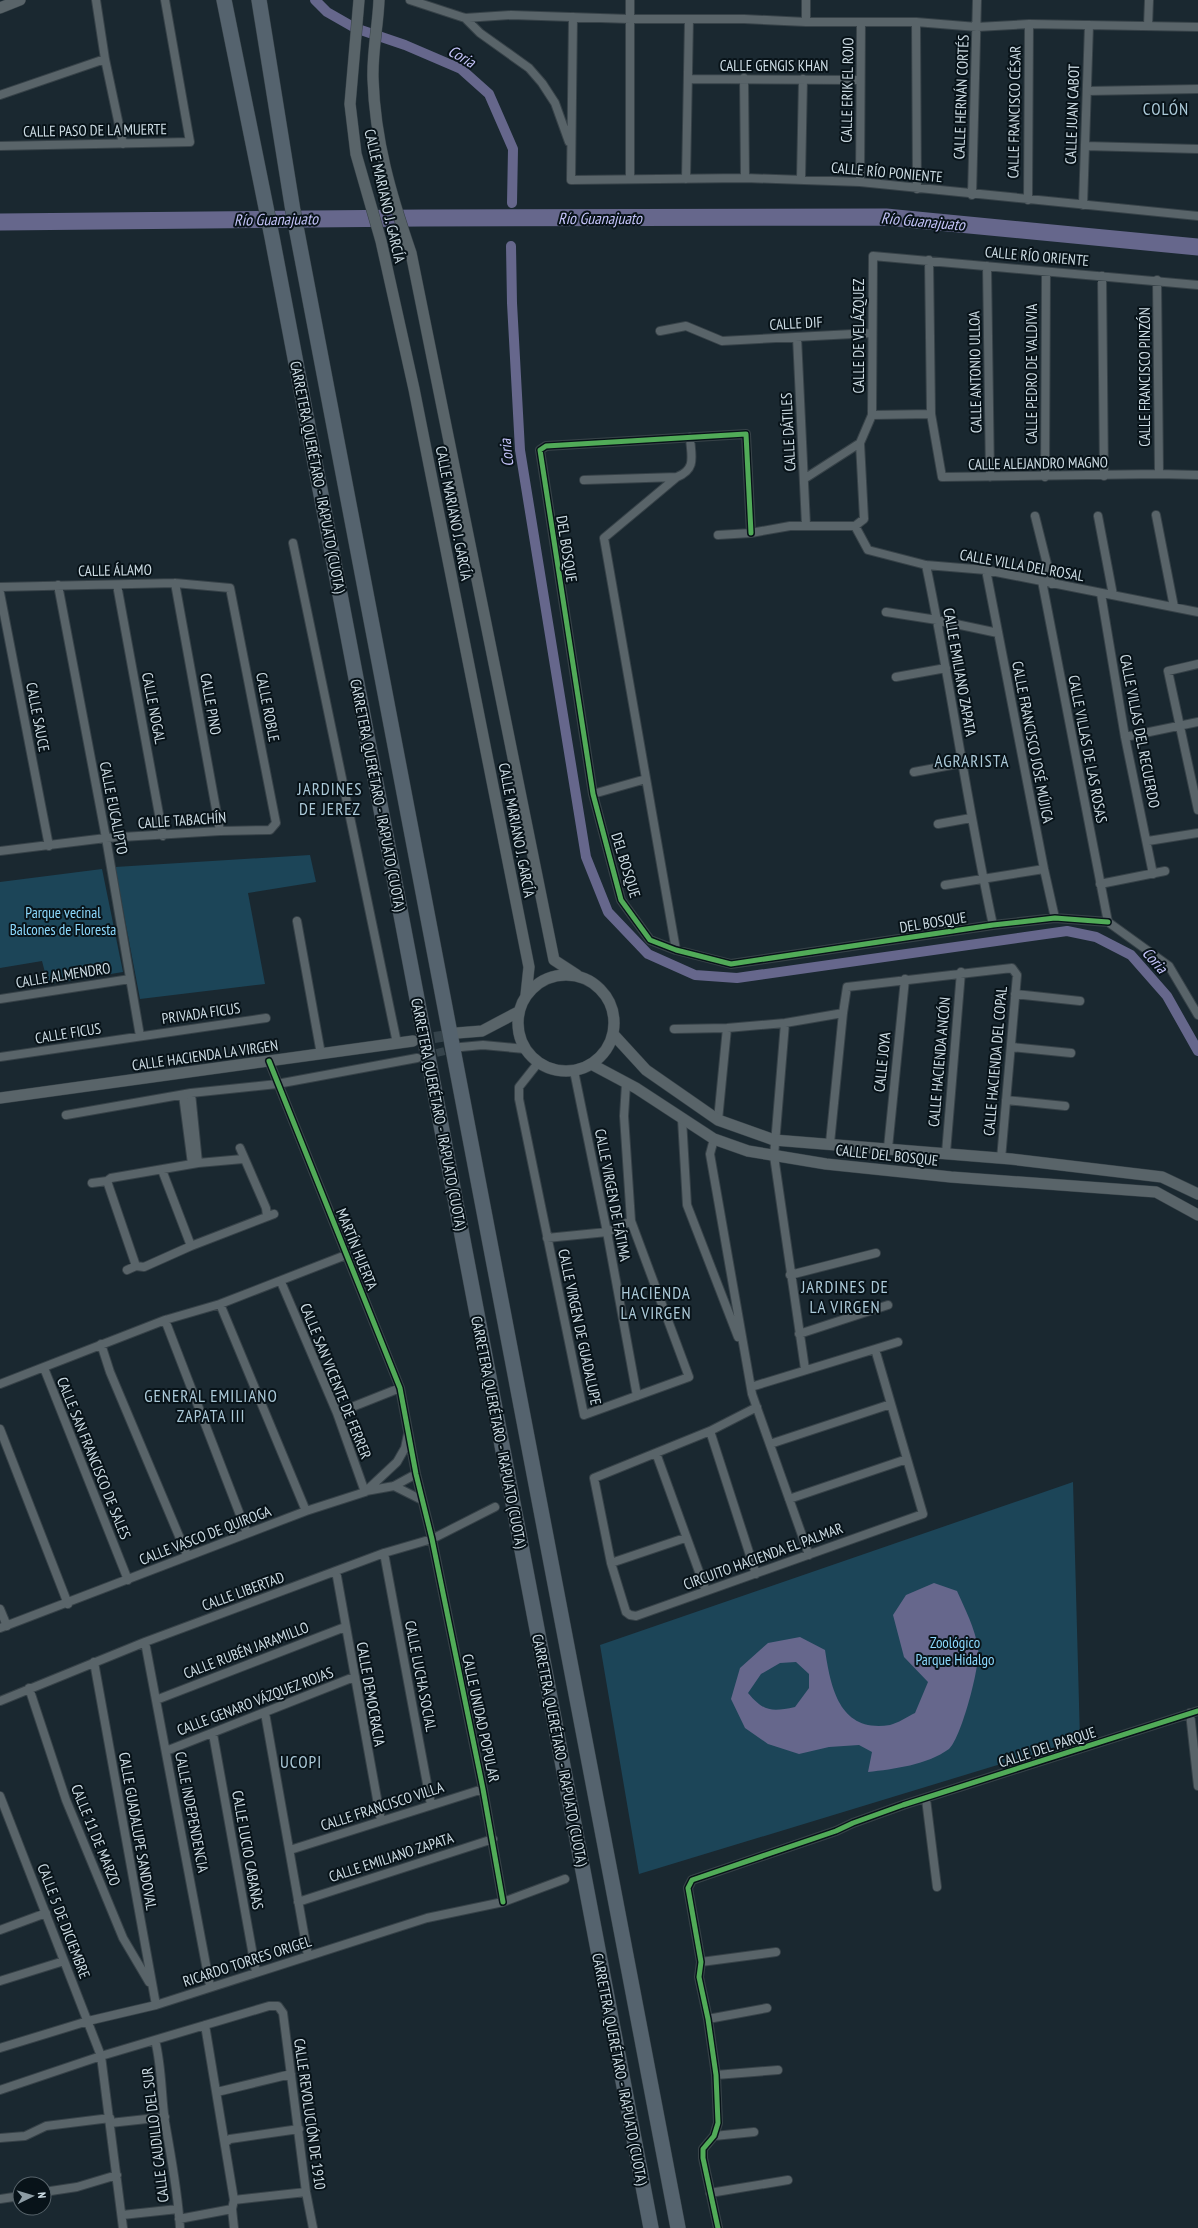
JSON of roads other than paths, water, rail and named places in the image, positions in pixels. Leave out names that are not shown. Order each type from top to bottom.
[{"type":"highway","name":"CARRETERA QUERÉTARO - IRAPUATO (CUOTA)","points":[[224,0],[272,237],[650,2228]]},
{"type":"highway","name":"CARRETERA QUERÉTARO - IRAPUATO (CUOTA)","points":[[259,0],[297,235],[678,2228]]},
{"type":"street","points":[[0,8],[20,0]]},
{"type":"street","points":[[96,0],[105,58],[123,144]]},
{"type":"street","name":"CALLE PASO DE LA MUERTE","points":[[0,146],[190,142],[165,0]]},
{"type":"street","name":"CALLE MARIANO J. GARCÍA","points":[[359,0],[350,104],[356,154],[381,240],[415,397],[528,959],[529,967],[526,994]]},
{"type":"street","name":"CALLE MARIANO J. GARCÍA","points":[[379,0],[374,41],[373,78],[376,131],[390,192],[411,253],[554,960],[576,975]]},
{"type":"street","points":[[410,0],[465,18],[511,15],[630,19],[744,18],[806,22],[916,22],[977,27],[1029,24],[1198,27]]},
{"type":"street","points":[[630,0],[630,179]]},
{"type":"street","points":[[806,0],[806,22]]},
{"type":"street","name":"CALLE HERNÁN CORTÉS","points":[[972,195],[977,0]]},
{"type":"street","points":[[1148,26],[1149,0]]},
{"type":"street","points":[[572,151],[573,17]]},
{"type":"street","points":[[465,18],[480,33],[529,68],[542,83],[555,103],[572,151]]},
{"type":"street","points":[[686,179],[689,19]]},
{"type":"street","name":"CALLE ERIK EL ROJO","points":[[860,182],[861,22]]},
{"type":"street","points":[[916,22],[917,189]]},
{"type":"street","name":"CALLE FRANCISCO CÉSAR","points":[[1028,200],[1029,24]]},
{"type":"street","name":"CALLE JUAN CABOT","points":[[1083,204],[1088,91],[1089,25]]},
{"type":"street","points":[[0,95],[105,58]]},
{"type":"street","name":"CALLE GENGIS KHAN","points":[[688,78],[860,80]]},
{"type":"street","points":[[744,78],[745,178]]},
{"type":"street","points":[[801,179],[803,79]]},
{"type":"street","points":[[1088,91],[1198,89]]},
{"type":"street","points":[[1085,146],[1198,149]]},
{"type":"street","name":"CALLE RÍO PONIENTE","points":[[572,151],[571,180],[745,178],[860,182],[972,195],[1083,204],[1198,216]]},
{"type":"street","name":"CALLE RÍO ORIENTE","points":[[873,256],[1046,272],[1157,280],[1198,285]]},
{"type":"street","name":"CALLE DE VELÁZQUEZ","points":[[872,415],[873,256]]},
{"type":"street","name":"CALLE ALEJANDRO MAGNO","points":[[929,260],[931,414],[942,478],[1159,474],[1198,475]]},
{"type":"street","name":"CALLE ANTONIO ULLOA","points":[[987,266],[990,478]]},
{"type":"street","name":"CALLE PEDRO DE VALDIVIA","points":[[1045,477],[1046,272]]},
{"type":"street","points":[[1102,276],[1104,476]]},
{"type":"street","name":"CALLE FRANCISCO PINZÓN","points":[[1157,280],[1159,474]]},
{"type":"street","name":"CALLE DIF","points":[[660,331],[686,326],[722,341],[872,333]]},
{"type":"street","name":"CALLE DÁTILES","points":[[797,337],[806,525]]},
{"type":"street","points":[[718,535],[752,534],[806,525],[855,526],[864,519],[860,443],[872,415],[931,414]]},
{"type":"street","points":[[676,950],[604,538],[677,477],[687,473],[691,464],[690,438],[746,434],[752,534]]},
{"type":"street","name":"DEL BOSQUE","points":[[690,438],[546,446],[540,450],[593,794],[621,900],[650,940],[676,950],[731,964],[993,925],[1056,918],[1108,922]]},
{"type":"street","points":[[804,479],[860,443]]},
{"type":"street","points":[[584,480],[677,477]]},
{"type":"street","points":[[1156,515],[1174,607]]},
{"type":"street","points":[[1035,516],[1052,584]]},
{"type":"street","points":[[1098,516],[1113,595]]},
{"type":"street","name":"CALLE VILLA DEL ROSAL","points":[[855,526],[868,550],[926,565],[986,570],[1198,612]]},
{"type":"street","points":[[293,543],[397,1043]]},
{"type":"street","name":"CALLE EMILIANO ZAPATA","points":[[926,565],[946,668],[983,878],[993,925]]},
{"type":"street","name":"CALLE FRANCISCO JOSÉ MÚJICA","points":[[986,570],[1044,869],[1056,918]]},
{"type":"street","name":"CALLE VILLAS DE LAS ROSAS","points":[[1042,581],[1108,922]]},
{"type":"street","name":"CALLE ÁLAMO","points":[[0,587],[175,583],[230,588]]},
{"type":"street","name":"CALLE PINO","points":[[175,583],[220,831]]},
{"type":"street","name":"CALLE EUCALIPTO","points":[[58,585],[106,838],[140,1036]]},
{"type":"street","name":"CALLE NOGAL","points":[[117,585],[163,836]]},
{"type":"street","name":"CALLE ROBLE","points":[[230,588],[276,823],[270,830]]},
{"type":"street","name":"CALLE SAUCE","points":[[0,593],[49,846]]},
{"type":"street","name":"CALLE VILLAS DEL RECUERDO","points":[[1101,594],[1125,737],[1148,841],[1153,874]]},
{"type":"street","points":[[886,612],[937,620],[998,633]]},
{"type":"street","points":[[1198,664],[1168,671],[1178,725],[1195,781],[1198,810]]},
{"type":"street","points":[[896,677],[946,668]]},
{"type":"street","points":[[1125,737],[1198,722]]},
{"type":"street","points":[[914,772],[962,763]]},
{"type":"street","points":[[593,794],[646,778]]},
{"type":"street","points":[[938,824],[972,818]]},
{"type":"street","name":"CALLE TABACHÍN","points":[[0,851],[106,838],[163,836],[220,831],[270,830]]},
{"type":"street","points":[[1148,841],[1198,833]]},
{"type":"street","points":[[945,885],[1044,869]]},
{"type":"street","points":[[1100,884],[1165,871]]},
{"type":"street","points":[[297,921],[321,1054]]},
{"type":"street","points":[[1108,922],[1169,966],[1198,1015]]},
{"type":"street","name":"CALLE HACIENDA DEL COPAL","points":[[961,972],[1012,968],[1017,975],[1012,1047],[1001,1159]]},
{"type":"street","points":[[830,1143],[847,987],[961,972]]},
{"type":"street","name":"CALLE HACIENDA ANCÓN","points":[[946,1153],[961,972]]},
{"type":"street","points":[[558,975],[576,975],[594,983],[607,997],[614,1015],[613,1034],[605,1051],[592,1064],[574,1071],[555,1070],[538,1063],[525,1049],[518,1031],[518,1012],[526,994],[540,981],[558,975]]},
{"type":"street","name":"CALLE ALMENDRO","points":[[0,999],[130,979]]},
{"type":"street","name":"CALLE JOYA","points":[[888,1148],[905,979]]},
{"type":"street","points":[[1015,994],[1080,1001]]},
{"type":"street","points":[[457,1033],[482,1031],[518,1012]]},
{"type":"street","points":[[674,1029],[727,1028],[785,1023],[843,1013]]},
{"type":"street","name":"PRIVADA FICUS","points":[[140,1036],[266,1018]]},
{"type":"street","points":[[785,1023],[774,1140],[774,1156],[790,1275],[805,1369]]},
{"type":"street","points":[[718,1120],[727,1028]]},
{"type":"street","name":"CALLE DEL BOSQUE","points":[[613,1034],[646,1070],[718,1120],[774,1140],[830,1143],[946,1153],[1162,1177],[1198,1194]]},
{"type":"street","name":"CALLE FICUS","points":[[0,1057],[140,1036]]},
{"type":"street","name":"CALLE HACIENDA LA VIRGEN","points":[[0,1098],[413,1041]]},
{"type":"street","points":[[461,1047],[483,1045],[525,1049]]},
{"type":"street","points":[[1012,1047],[1071,1053]]},
{"type":"street","points":[[66,1115],[187,1094],[277,1084],[417,1058]]},
{"type":"street","name":"MARTÍN HUERTA","points":[[269,1061],[400,1388],[409,1429],[405,1448]]},
{"type":"street","points":[[538,1063],[519,1087],[519,1099],[547,1238],[607,1232],[631,1221]]},
{"type":"street","name":"CALLE DEL BOSQUE","points":[[592,1064],[714,1139],[748,1152],[826,1164],[951,1177],[1156,1192],[1198,1215]]},
{"type":"street","name":"CALLE VIRGEN DE FÁTIMA","points":[[574,1071],[607,1232],[638,1396]]},
{"type":"street","name":"CALLE VIRGEN DE GUADALUPE","points":[[547,1238],[584,1415],[689,1376],[631,1221],[624,1116],[626,1084]]},
{"type":"street","points":[[187,1094],[195,1164]]},
{"type":"street","points":[[1006,1100],[1064,1106]]},
{"type":"street","points":[[682,1118],[687,1205],[745,1354]]},
{"type":"street","points":[[714,1139],[710,1154],[750,1387],[809,1555]]},
{"type":"street","points":[[127,1270],[136,1266],[144,1267],[191,1246],[271,1215],[266,1208],[243,1159],[240,1148]]},
{"type":"street","points":[[92,1184],[107,1181],[111,1178],[195,1164],[243,1159]]},
{"type":"street","points":[[162,1170],[191,1246]]},
{"type":"street","points":[[107,1181],[136,1266]]},
{"type":"street","points":[[790,1275],[876,1253]]},
{"type":"street","points":[[0,1384],[164,1320],[220,1304],[281,1282],[346,1255]]},
{"type":"street","name":"CALLE SAN VICENTE DE FERRER","points":[[281,1282],[337,1413],[365,1492]]},
{"type":"street","points":[[220,1304],[306,1511]]},
{"type":"street","points":[[799,1334],[888,1305]]},
{"type":"street","points":[[164,1320],[247,1534]]},
{"type":"street","points":[[750,1387],[805,1369],[898,1342]]},
{"type":"street","points":[[101,1344],[110,1372],[187,1555]]},
{"type":"street","name":"CIRCUITO HACIENDA EL PALMAR","points":[[757,1407],[710,1431],[594,1478],[611,1563],[626,1612],[630,1615],[636,1616],[923,1514],[875,1349]]},
{"type":"street","name":"CALLE SAN FRANCISCO DE SALES","points":[[44,1368],[128,1580]]},
{"type":"street","points":[[337,1413],[400,1388]]},
{"type":"street","points":[[770,1444],[891,1404]]},
{"type":"street","points":[[0,1429],[68,1604]]},
{"type":"street","name":"CALLE UNIDAD POPULAR","points":[[409,1429],[416,1474],[432,1540],[484,1790],[503,1902]]},
{"type":"street","points":[[710,1431],[756,1574]]},
{"type":"street","name":"CALLE VASCO DE QUIROGA","points":[[3,1627],[68,1604],[187,1555],[306,1511],[365,1492],[396,1462],[405,1448]]},
{"type":"street","points":[[656,1453],[685,1538],[706,1591]]},
{"type":"street","points":[[789,1499],[907,1459]]},
{"type":"street","points":[[365,1492],[394,1486],[416,1474]]},
{"type":"street","points":[[394,1486],[422,1500]]},
{"type":"street","name":"CALLE LIBERTAD","points":[[0,1701],[145,1642],[384,1553],[432,1540],[495,1507]]},
{"type":"street","points":[[611,1563],[685,1538]]},
{"type":"street","name":"CALLE LUCHA SOCIAL","points":[[384,1553],[431,1805]]},
{"type":"street","name":"CALLE DEMOCRACIA","points":[[336,1572],[381,1821]]},
{"type":"street","points":[[0,1609],[3,1627]]},
{"type":"street","name":"CALLE RUBÉN JARAMILLO","points":[[156,1700],[345,1627]]},
{"type":"street","name":"CALLE INDEPENDENCIA","points":[[145,1642],[210,1986]]},
{"type":"street","name":"CALLE GUADALUPE SANDOVAL","points":[[94,1662],[156,2005]]},
{"type":"street","name":"CALLE GENARO VÁZQUEZ ROJAS","points":[[166,1751],[213,1734],[354,1677]]},
{"type":"street","name":"CALLE 11 DE MARZO","points":[[29,1688],[66,1800],[123,1938],[152,1986]]},
{"type":"street","points":[[1194,1712],[1198,1786]]},
{"type":"street","name":"CALLE DEL PARQUE","points":[[714,2136],[718,2123],[716,2075],[708,2020],[699,1977],[701,1962],[688,1888],[692,1880],[836,1831],[853,1823],[903,1805],[926,1799],[1194,1712]]},
{"type":"street","points":[[265,1713],[308,1956]]},
{"type":"street","name":"CALLE LUCIO CABAÑAS","points":[[213,1734],[256,1972]]},
{"type":"street","name":"CALLE FRANCISCO VILLA","points":[[290,1850],[431,1805],[484,1790]]},
{"type":"street","name":"CALLE 5 DE DICIEMBRE","points":[[0,1796],[101,2056],[123,2228]]},
{"type":"street","points":[[926,1799],[937,1887]]},
{"type":"street","name":"CALLE EMILIANO ZAPATA","points":[[298,1902],[493,1839]]},
{"type":"street","name":"RICARDO TORRES ORIGEL","points":[[0,2048],[88,2021],[156,2005],[210,1986],[427,1918],[503,1902],[566,1880]]},
{"type":"street","points":[[0,1930],[46,1913]]},
{"type":"street","points":[[701,1962],[776,1952]]},
{"type":"street","points":[[0,1981],[64,1961]]},
{"type":"street","name":"CALLE REVOLUCIÓN DE 1910","points":[[205,2025],[269,2006],[278,2006],[283,2013],[306,2192],[313,2228]]},
{"type":"street","points":[[708,2020],[767,2008]]},
{"type":"street","points":[[0,2090],[101,2056],[205,2025],[234,2200],[232,2210],[234,2228]]},
{"type":"street","name":"CALLE CAUDILLO DEL SUR","points":[[155,2040],[160,2058],[165,2117],[171,2151],[180,2228]]},
{"type":"street","points":[[716,2075],[778,2070]]},
{"type":"street","points":[[217,2092],[291,2074]]},
{"type":"street","points":[[0,2138],[25,2136],[46,2126],[165,2117]]},
{"type":"street","points":[[225,2143],[230,2139],[299,2129]]},
{"type":"street","points":[[718,2228],[710,2194],[703,2149],[714,2136],[754,2132]]},
{"type":"street","points":[[52,2191],[77,2187],[117,2176]]},
{"type":"street","points":[[710,2194],[788,2180]]},
{"type":"street","points":[[234,2200],[306,2192]]},
{"type":"street","points":[[0,2199],[12,2197]]},
{"type":"street","points":[[122,2215],[178,2209]]},
{"type":"street","points":[[179,2219],[232,2210]]},
{"type":"waterway","name":"Coria","points":[[315,0],[327,12],[355,28],[405,45],[461,69],[489,94],[513,149],[512,203]]},
{"type":"waterway","name":"Río Guanajuato","points":[[0,222],[422,218],[886,217],[1198,247]]},
{"type":"waterway","name":"Coria","points":[[511,246],[512,303],[520,450],[586,857],[608,912],[648,954],[695,975],[737,978],[1067,931],[1096,937],[1131,955],[1167,996],[1198,1051]]},
{"type":"tunnel","points":[[418,1040],[457,1034]]},
{"type":"tunnel","points":[[425,1056],[456,1048]]},
{"type":"district","name":"COLÓN","points":[[1166,109]]},
{"type":"district","name":"AGRARISTA","points":[[972,761]]},
{"type":"district","name":"JARDINES DE JEREZ","points":[[330,799]]},
{"type":"district","name":"JARDINES DE LA VIRGEN","points":[[845,1297]]},
{"type":"district","name":"HACIENDA LA VIRGEN","points":[[656,1303]]},
{"type":"district","name":"GENERAL EMILIANO ZAPATA III","points":[[211,1406]]},
{"type":"district","name":"UCOPI","points":[[301,1762]]},
{"type":"park label","name":"Parque vecinal Balcones de Floresta","points":[[63,920]]},
{"type":"park label","name":"Zoológico Parque Hidalgo","points":[[955,1650]]}]
